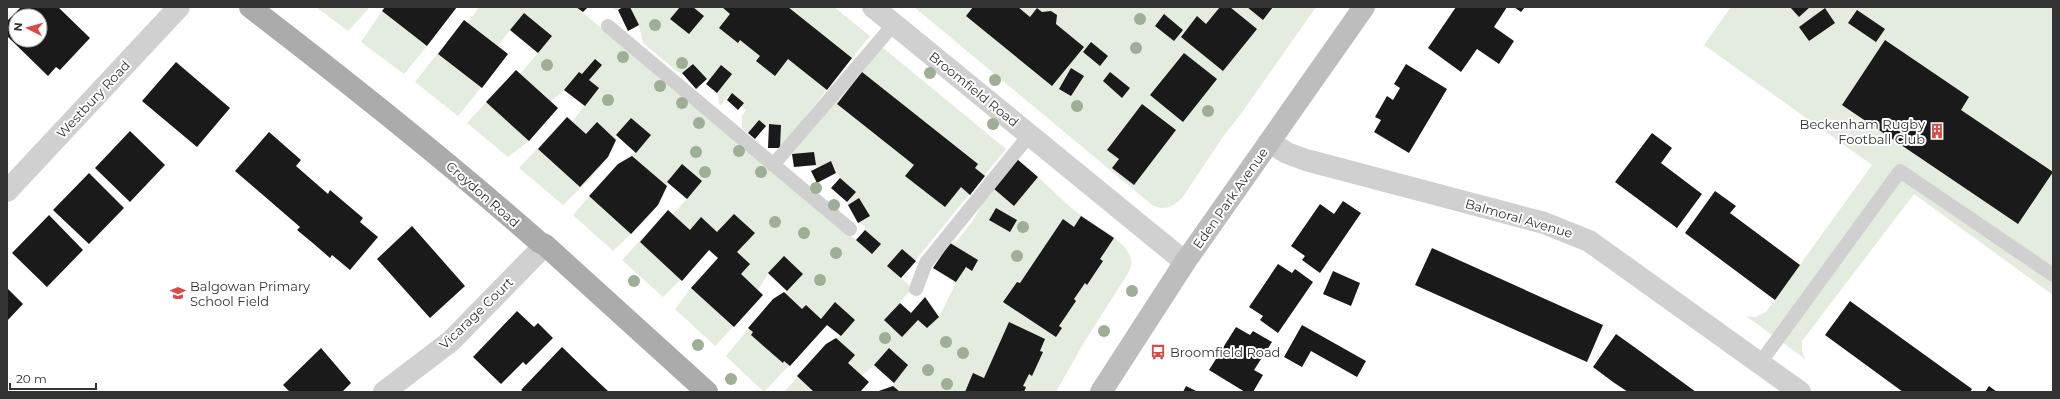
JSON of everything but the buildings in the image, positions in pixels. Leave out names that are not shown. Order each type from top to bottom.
[{"type":"main road","name":"Croydon Road","points":[[250,7],[382,109],[449,164],[539,242],[545,245],[707,392]]},
{"type":"street","name":"Westbury Road","points":[[7,191],[180,7]]},
{"type":"street","name":"Broomfield Road","points":[[874,7],[1185,262]]},
{"type":"street","name":"Eden Park Avenue","points":[[1101,392],[1185,262],[1364,7]]},
{"type":"street","name":"Balmoral Avenue","points":[[1269,142],[1287,153],[1306,160],[1544,224],[1576,235],[1607,252],[1800,392]]},
{"type":"street","name":"Vicarage Court","points":[[384,392],[451,341],[545,245]]},
{"type":"lane","points":[[773,165],[894,24]]},
{"type":"lane","points":[[608,26],[850,229]]},
{"type":"lane","points":[[916,289],[926,263],[1030,134]]},
{"type":"lane","points":[[1760,363],[1900,171],[2053,275]]},
{"type":"shaded area","points":[[316,7],[370,7],[348,31]]},
{"type":"shaded area","points":[[479,7],[576,7],[856,240],[865,230],[865,226],[858,223],[870,216],[859,198],[848,205],[847,202],[856,192],[840,178],[831,161],[817,168],[815,165],[794,167],[792,154],[882,47],[1006,149],[901,278],[909,285],[910,291],[884,320],[902,336],[918,320],[927,328],[939,317],[956,283],[933,268],[950,243],[956,242],[972,222],[986,197],[993,188],[1014,206],[1038,177],[1076,212],[1110,234],[1122,245],[1131,258],[1132,262],[1130,269],[1083,344],[1056,392],[900,392],[893,386],[894,382],[874,366],[862,375],[869,382],[860,392],[784,392],[826,344],[840,336],[827,325],[764,392],[726,356],[773,299],[787,291],[768,274],[758,290],[763,295],[715,346],[675,309],[691,288],[718,258],[710,250],[663,297],[622,260],[668,210],[673,214],[687,199],[667,182],[666,190],[654,210],[637,229],[613,251],[573,215],[618,164],[635,152],[616,136],[615,144],[603,163],[563,205],[519,168],[567,117],[573,121],[584,106],[564,90],[551,101],[558,108],[529,141],[508,157],[467,123],[516,70],[520,74],[538,53],[510,30],[498,46],[508,54],[458,116],[415,82],[464,20],[468,23]]},
{"type":"shaded area","points":[[611,7],[834,7],[870,36],[780,148],[781,125],[770,124],[766,126],[759,120],[748,133],[742,128],[742,116],[746,110],[728,96],[720,106],[717,93],[720,89],[707,79],[693,64],[682,73],[678,72],[643,43],[639,25],[628,31],[618,10]]},
{"type":"shaded area","points":[[914,7],[1316,7],[1243,111],[1225,134],[1182,198],[1172,206],[1160,208],[1152,205]]},
{"type":"shaded area","points":[[1731,7],[2053,7],[2053,295],[1914,194],[1802,341],[1802,350],[1805,359],[1746,316],[1755,317],[1766,312],[1872,165],[1704,45]]},
{"type":"shaded area","points":[[382,11],[427,46],[404,74],[361,42]]},
{"type":"place","name":"Beckenham Rugby Football Club","points":[[1937,131]]},
{"type":"place","name":"Balgowan Primary School Field","points":[[178,293]]},
{"type":"place","name":"Broomfield Road","points":[[1158,352]]}]
